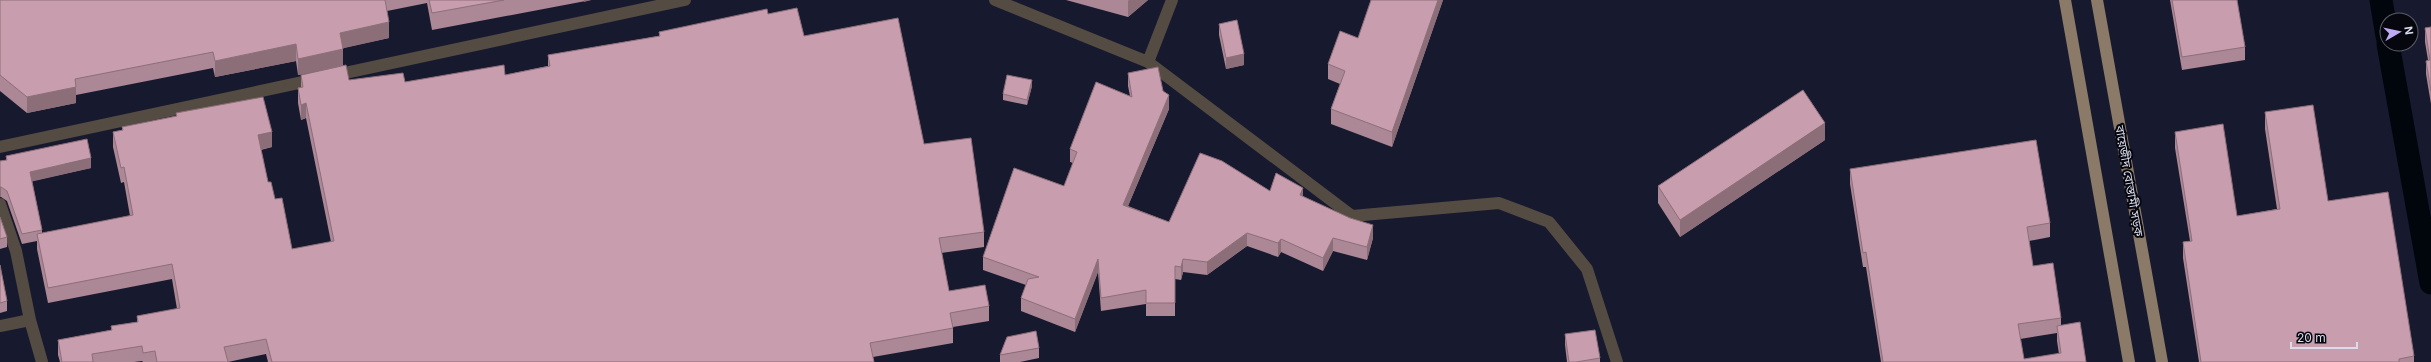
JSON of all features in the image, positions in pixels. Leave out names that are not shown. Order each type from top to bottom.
[{"type":"main road","points":[[2065,0],[2129,362]]},
{"type":"main road","name":"বায়েজীদ বোস্তামী সড়ক","points":[[2097,0],[2162,362]]},
{"type":"street","points":[[0,147],[685,0]]},
{"type":"street","points":[[998,0],[1148,62],[1352,216],[1499,203],[1549,222],[1588,269],[1617,362]]},
{"type":"street","points":[[1148,62],[1172,0]]},
{"type":"street","points":[[0,204],[16,251],[30,320],[42,362]]},
{"type":"street","points":[[0,326],[30,320]]},
{"type":"building","points":[[0,0],[385,0],[389,22],[340,33],[343,49],[298,59],[296,44],[215,61],[213,52],[75,79],[76,87],[27,97],[0,75]]},
{"type":"building","points":[[429,0],[504,0],[432,13]]},
{"type":"building","points":[[1371,0],[1438,0],[1392,132],[1331,109],[1345,71],[1328,64],[1340,31],[1358,38]]},
{"type":"building","points":[[2172,0],[2237,0],[2245,47],[2182,57]]},
{"type":"building","points":[[797,8],[804,36],[898,18],[924,144],[971,138],[984,232],[939,238],[949,291],[985,285],[989,306],[950,313],[953,328],[870,343],[874,362],[272,362],[266,339],[224,347],[228,362],[157,362],[155,351],[143,353],[142,346],[92,354],[93,362],[62,362],[58,340],[112,330],[111,326],[138,322],[137,316],[180,308],[172,264],[48,288],[37,234],[133,215],[124,167],[121,168],[113,132],[123,130],[122,127],[177,116],[176,113],[263,97],[272,132],[258,135],[268,182],[271,182],[275,199],[282,198],[292,249],[334,241],[306,103],[301,105],[298,88],[303,87],[301,75],[346,65],[349,80],[403,73],[405,82],[504,65],[505,75],[550,66],[548,55],[660,36],[659,32],[767,9],[768,14]]},
{"type":"building","points":[[1237,20],[1244,54],[1226,58],[1219,24]]},
{"type":"building","points":[[2431,27],[2431,91],[2426,61],[2430,60],[2425,28]]},
{"type":"building","points":[[1158,67],[1163,91],[1169,95],[1123,205],[1169,222],[1200,153],[1222,161],[1270,191],[1276,173],[1303,188],[1300,195],[1350,218],[1373,225],[1367,247],[1333,238],[1323,258],[1281,239],[1278,243],[1247,233],[1207,262],[1183,259],[1181,267],[1175,266],[1175,303],[1146,303],[1146,290],[1101,298],[1098,259],[1075,319],[1021,298],[1028,279],[1039,277],[983,257],[1014,168],[1064,186],[1077,152],[1070,149],[1096,82],[1132,97],[1128,73]]},
{"type":"building","points":[[1007,75],[1032,80],[1027,100],[1003,94]]},
{"type":"building","points":[[1803,90],[1825,123],[1680,220],[1658,186]]},
{"type":"building","points":[[2313,105],[2328,201],[2388,192],[2414,356],[2399,359],[2399,362],[2201,362],[2183,242],[2192,241],[2175,132],[2223,124],[2237,216],[2280,209],[2265,112]]},
{"type":"building","points":[[87,139],[91,158],[30,172],[42,230],[22,234],[7,191],[0,187],[0,161],[7,160],[6,156]]},
{"type":"building","points":[[2036,140],[2050,223],[2027,227],[2033,266],[2053,263],[2061,318],[2018,324],[2024,359],[2061,353],[2057,326],[2080,322],[2086,362],[1883,362],[1866,252],[1863,253],[1850,169]]},
{"type":"building","points":[[0,217],[7,237],[0,239]]},
{"type":"building","points":[[0,265],[7,301],[0,303]]},
{"type":"building","points":[[1595,330],[1600,358],[1569,362],[1565,334]]},
{"type":"building","points":[[1036,331],[1039,348],[1000,355],[1007,337]]},
{"type":"waterway","points":[[2381,0],[2383,12]]},
{"type":"waterway","points":[[2389,52],[2431,283]]}]
